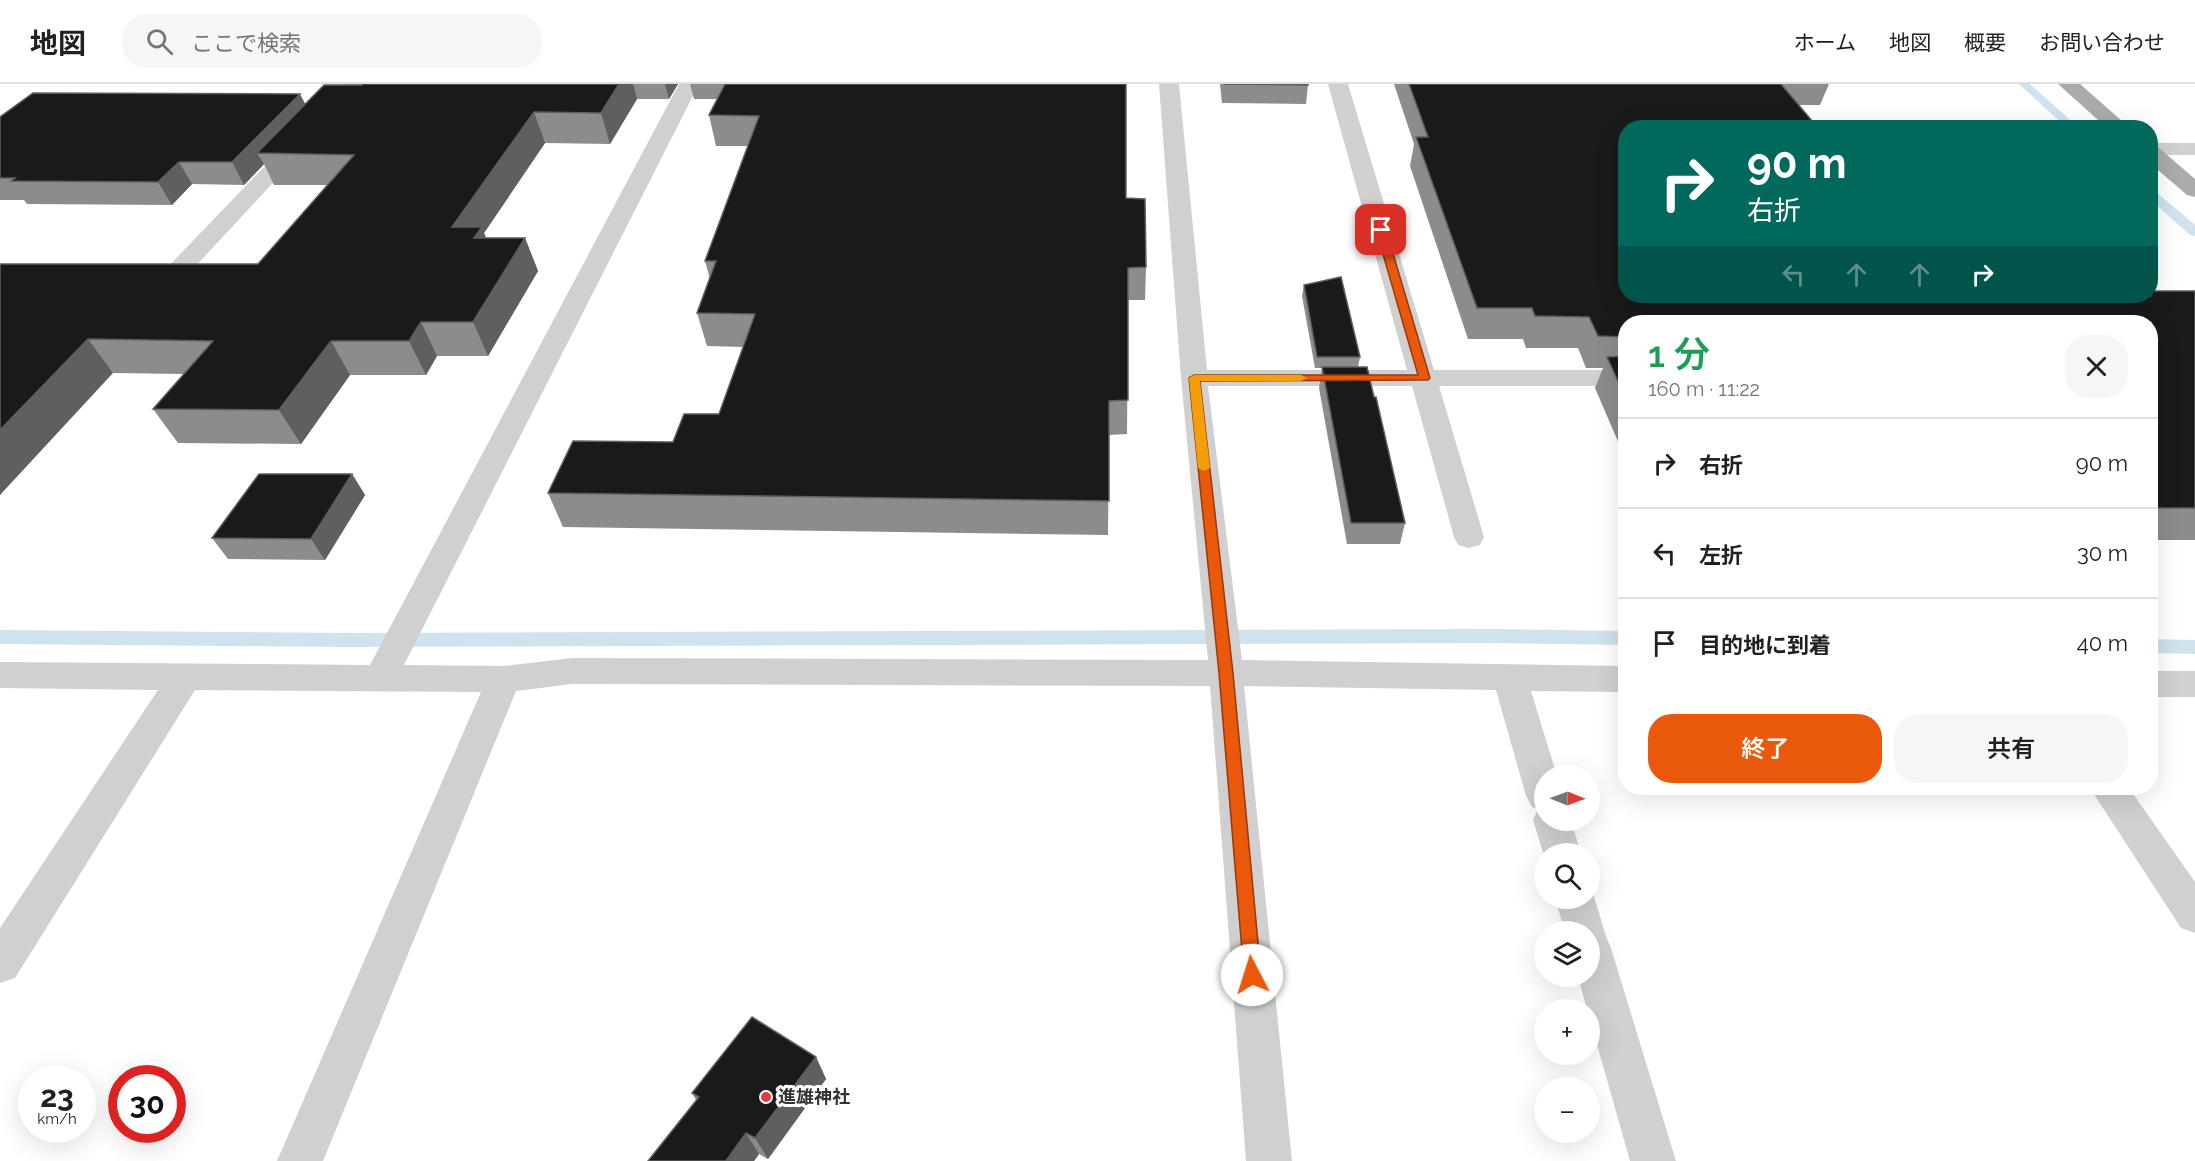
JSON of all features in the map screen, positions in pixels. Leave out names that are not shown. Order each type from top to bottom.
[{"type":"main road","points":[[2068,84],[2111,120]]},
{"type":"main road","points":[[2158,157],[2195,190]]},
{"type":"street","points":[[170,279],[355,84]]},
{"type":"street","points":[[380,678],[689,84]]},
{"type":"street","points":[[1169,84],[1194,378],[1226,673],[1269,1161]]},
{"type":"street","points":[[1338,84],[1469,537]]},
{"type":"street","points":[[2158,151],[2195,149]]},
{"type":"street","points":[[1194,378],[1618,378]]},
{"type":"street","points":[[0,675],[504,679],[572,671],[1226,673],[1618,679]]},
{"type":"street","points":[[0,964],[185,677]]},
{"type":"street","points":[[1510,678],[1536,765]]},
{"type":"street","points":[[300,1161],[504,679]]},
{"type":"street","points":[[2158,684],[2195,684]]},
{"type":"street","points":[[2114,795],[2195,915]]},
{"type":"street","points":[[1600,982],[1653,1161]]},
{"type":"building","points":[[619,84],[601,113],[534,112],[452,227],[482,227],[474,238],[525,238],[473,322],[421,322],[409,341],[331,341],[279,410],[153,409],[213,341],[88,339],[0,430],[0,264],[258,264],[354,155],[257,153],[324,85]]},
{"type":"building","points":[[725,84],[1126,84],[1126,198],[1145,199],[1146,267],[1128,268],[1128,400],[1109,401],[1109,501],[548,493],[573,441],[673,442],[684,414],[719,414],[755,314],[697,313],[716,261],[705,261],[759,116],[709,115]]},
{"type":"building","points":[[1224,84],[1308,84],[1308,85]]},
{"type":"building","points":[[1409,84],[1781,84],[1811,120],[1618,120],[1618,303],[2158,303],[2158,291],[2195,291],[2195,508],[2158,508],[2158,315],[1618,315],[1618,337],[1598,336],[1589,317],[1535,316],[1532,308],[1477,308],[1416,137],[1428,137]]},
{"type":"building","points":[[33,93],[300,94],[232,162],[179,162],[158,182],[11,181],[15,178],[0,178],[0,117]]},
{"type":"building","points":[[1341,277],[1360,357],[1317,357],[1304,285]]},
{"type":"building","points":[[1618,356],[1618,381],[1607,357]]},
{"type":"building","points":[[1322,367],[1367,367],[1405,523],[1351,523]]},
{"type":"building","points":[[259,474],[352,474],[311,539],[212,538]]},
{"type":"building","points":[[752,1017],[816,1057],[755,1138],[746,1133],[726,1161],[648,1161],[699,1097],[692,1093]]},
{"type":"waterway","points":[[2024,84],[2065,120]]},
{"type":"waterway","points":[[2158,200],[2195,232]]},
{"type":"waterway","points":[[0,637],[347,640],[1497,636],[1618,638]]},
{"type":"waterway","points":[[2158,646],[2195,647]]},
{"type":"slow traffic","points":[[1204,468],[1194,378],[1301,378]]},
{"type":"place","name":"進雄神社","points":[[766,1097]]},
{"type":"route","points":[[1252,975],[1226,673],[1194,378],[1424,378],[1381,230]]}]
